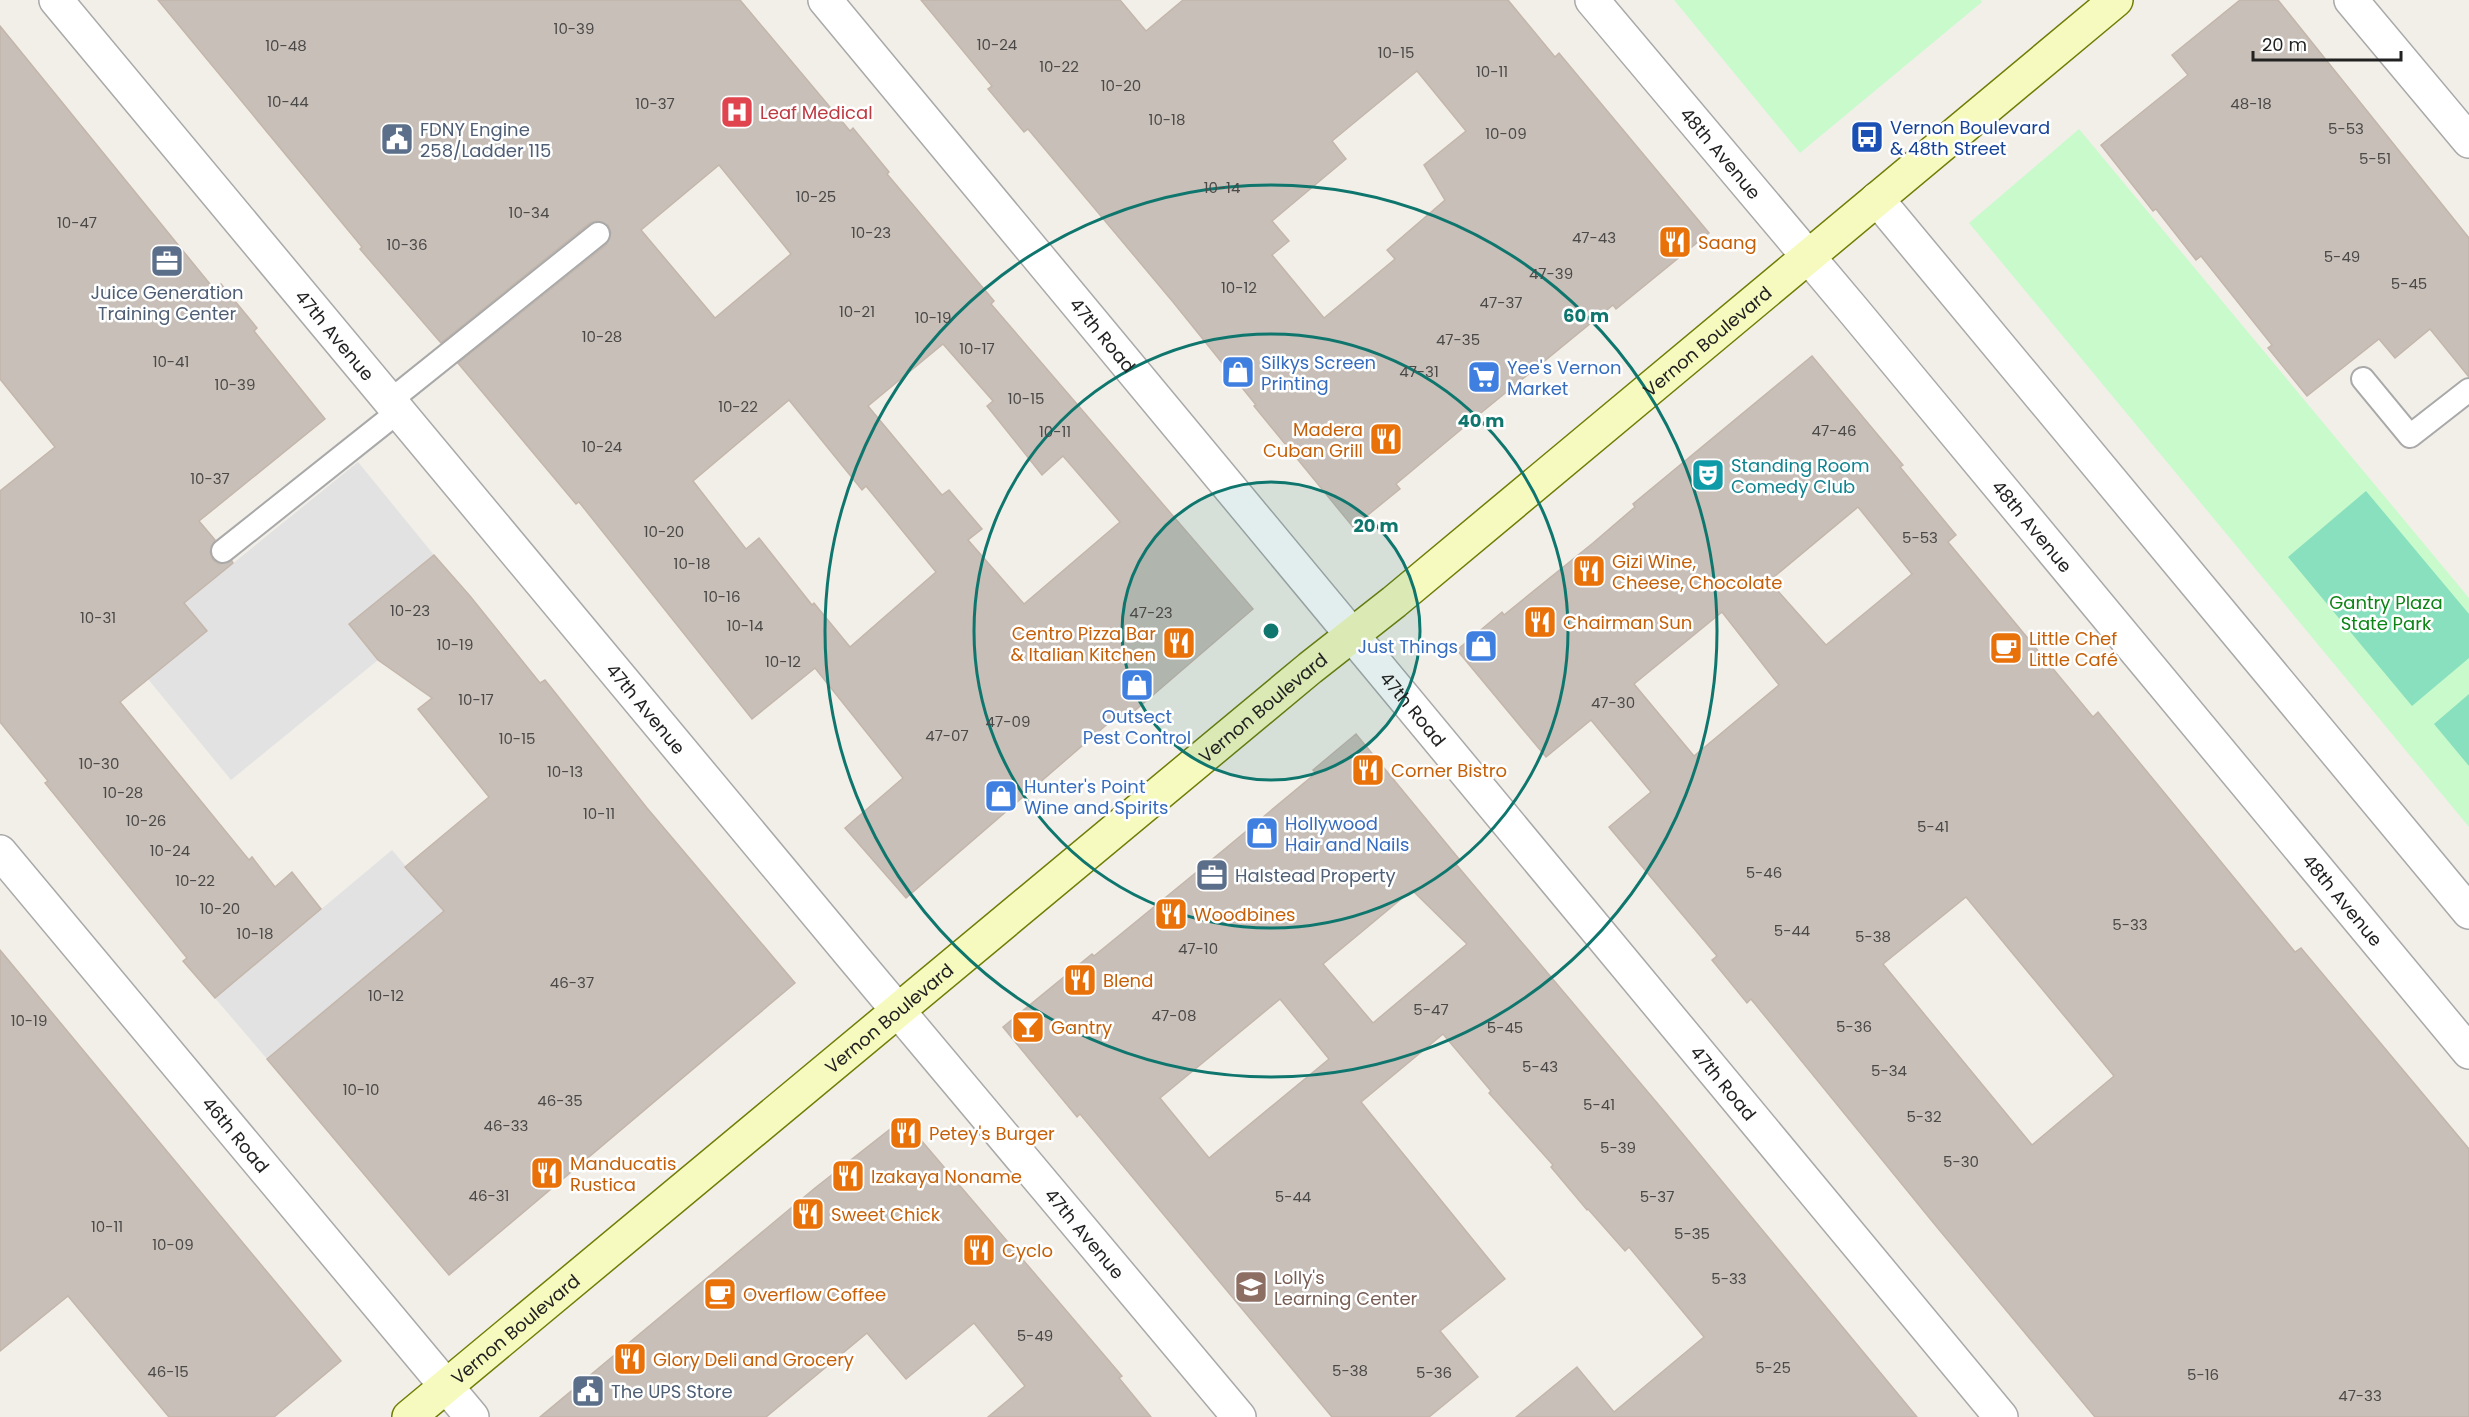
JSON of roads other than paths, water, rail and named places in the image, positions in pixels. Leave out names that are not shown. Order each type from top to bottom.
[{"type":"main road","name":"Vernon Boulevard","points":[[409,1417],[2116,0]]},
{"type":"street","name":"47th Avenue","points":[[56,0],[1239,1417]]},
{"type":"street","name":"47th Road","points":[[825,0],[2001,1417]]},
{"type":"street","name":"48th Avenue","points":[[1592,0],[1854,310],[2469,1053]]},
{"type":"street","points":[[2352,0],[2469,141]]},
{"type":"street","points":[[1877,199],[2469,912]]},
{"type":"street","name":"46th Road","points":[[0,852],[472,1417]]},
{"type":"lane","points":[[223,551],[598,234]]},
{"type":"lane","points":[[2363,379],[2410,436],[2469,390]]},
{"type":"place","name":"Leaf Medical","points":[[737,112]]},
{"type":"place","name":"Vernon Boulevard & 48th Street","points":[[1867,137]]},
{"type":"place","name":"FDNY Engine 258/Ladder 115","points":[[397,139]]},
{"type":"place","name":"Saang","points":[[1675,242]]},
{"type":"place","name":"Juice Generation Training Center","points":[[167,261]]},
{"type":"place","name":"Silkys Screen Printing","points":[[1238,372]]},
{"type":"place","name":"Yee's Vernon Market","points":[[1484,377]]},
{"type":"place","name":"Madera Cuban Grill","points":[[1386,439]]},
{"type":"place","name":"Standing Room Comedy Club","points":[[1708,475]]},
{"type":"place","name":"Gizi Wine, Cheese, Chocolate","points":[[1589,571]]},
{"type":"place","name":"Chairman Sun","points":[[1540,622]]},
{"type":"place","name":"Centro Pizza Bar & Italian Kitchen","points":[[1179,643]]},
{"type":"place","name":"Just Things","points":[[1481,646]]},
{"type":"place","name":"Little Chef Little Café","points":[[2006,648]]},
{"type":"place","name":"Outsect Pest Control","points":[[1137,685]]},
{"type":"place","name":"Corner Bistro","points":[[1368,770]]},
{"type":"place","name":"Hunter's Point Wine and Spirits","points":[[1001,796]]},
{"type":"place","name":"Hollywood Hair and Nails","points":[[1262,833]]},
{"type":"place","name":"Halstead Property","points":[[1212,875]]},
{"type":"place","name":"Woodbines","points":[[1171,914]]},
{"type":"place","name":"Blend","points":[[1080,980]]},
{"type":"place","name":"Gantry","points":[[1028,1027]]},
{"type":"place","name":"Petey's Burger","points":[[906,1133]]},
{"type":"place","name":"Manducatis Rustica","points":[[547,1173]]},
{"type":"place","name":"Izakaya Noname","points":[[848,1176]]},
{"type":"place","name":"Sweet Chick","points":[[808,1214]]},
{"type":"place","name":"Cyclo","points":[[979,1250]]},
{"type":"place","name":"Lolly's Learning Center","points":[[1251,1287]]},
{"type":"place","name":"Overflow Coffee","points":[[720,1294]]},
{"type":"place","name":"Glory Deli and Grocery","points":[[630,1359]]},
{"type":"place","name":"The UPS Store","points":[[588,1391]]},
{"type":"park label","name":"Gantry Plaza State Park","points":[[2386,612]]}]
